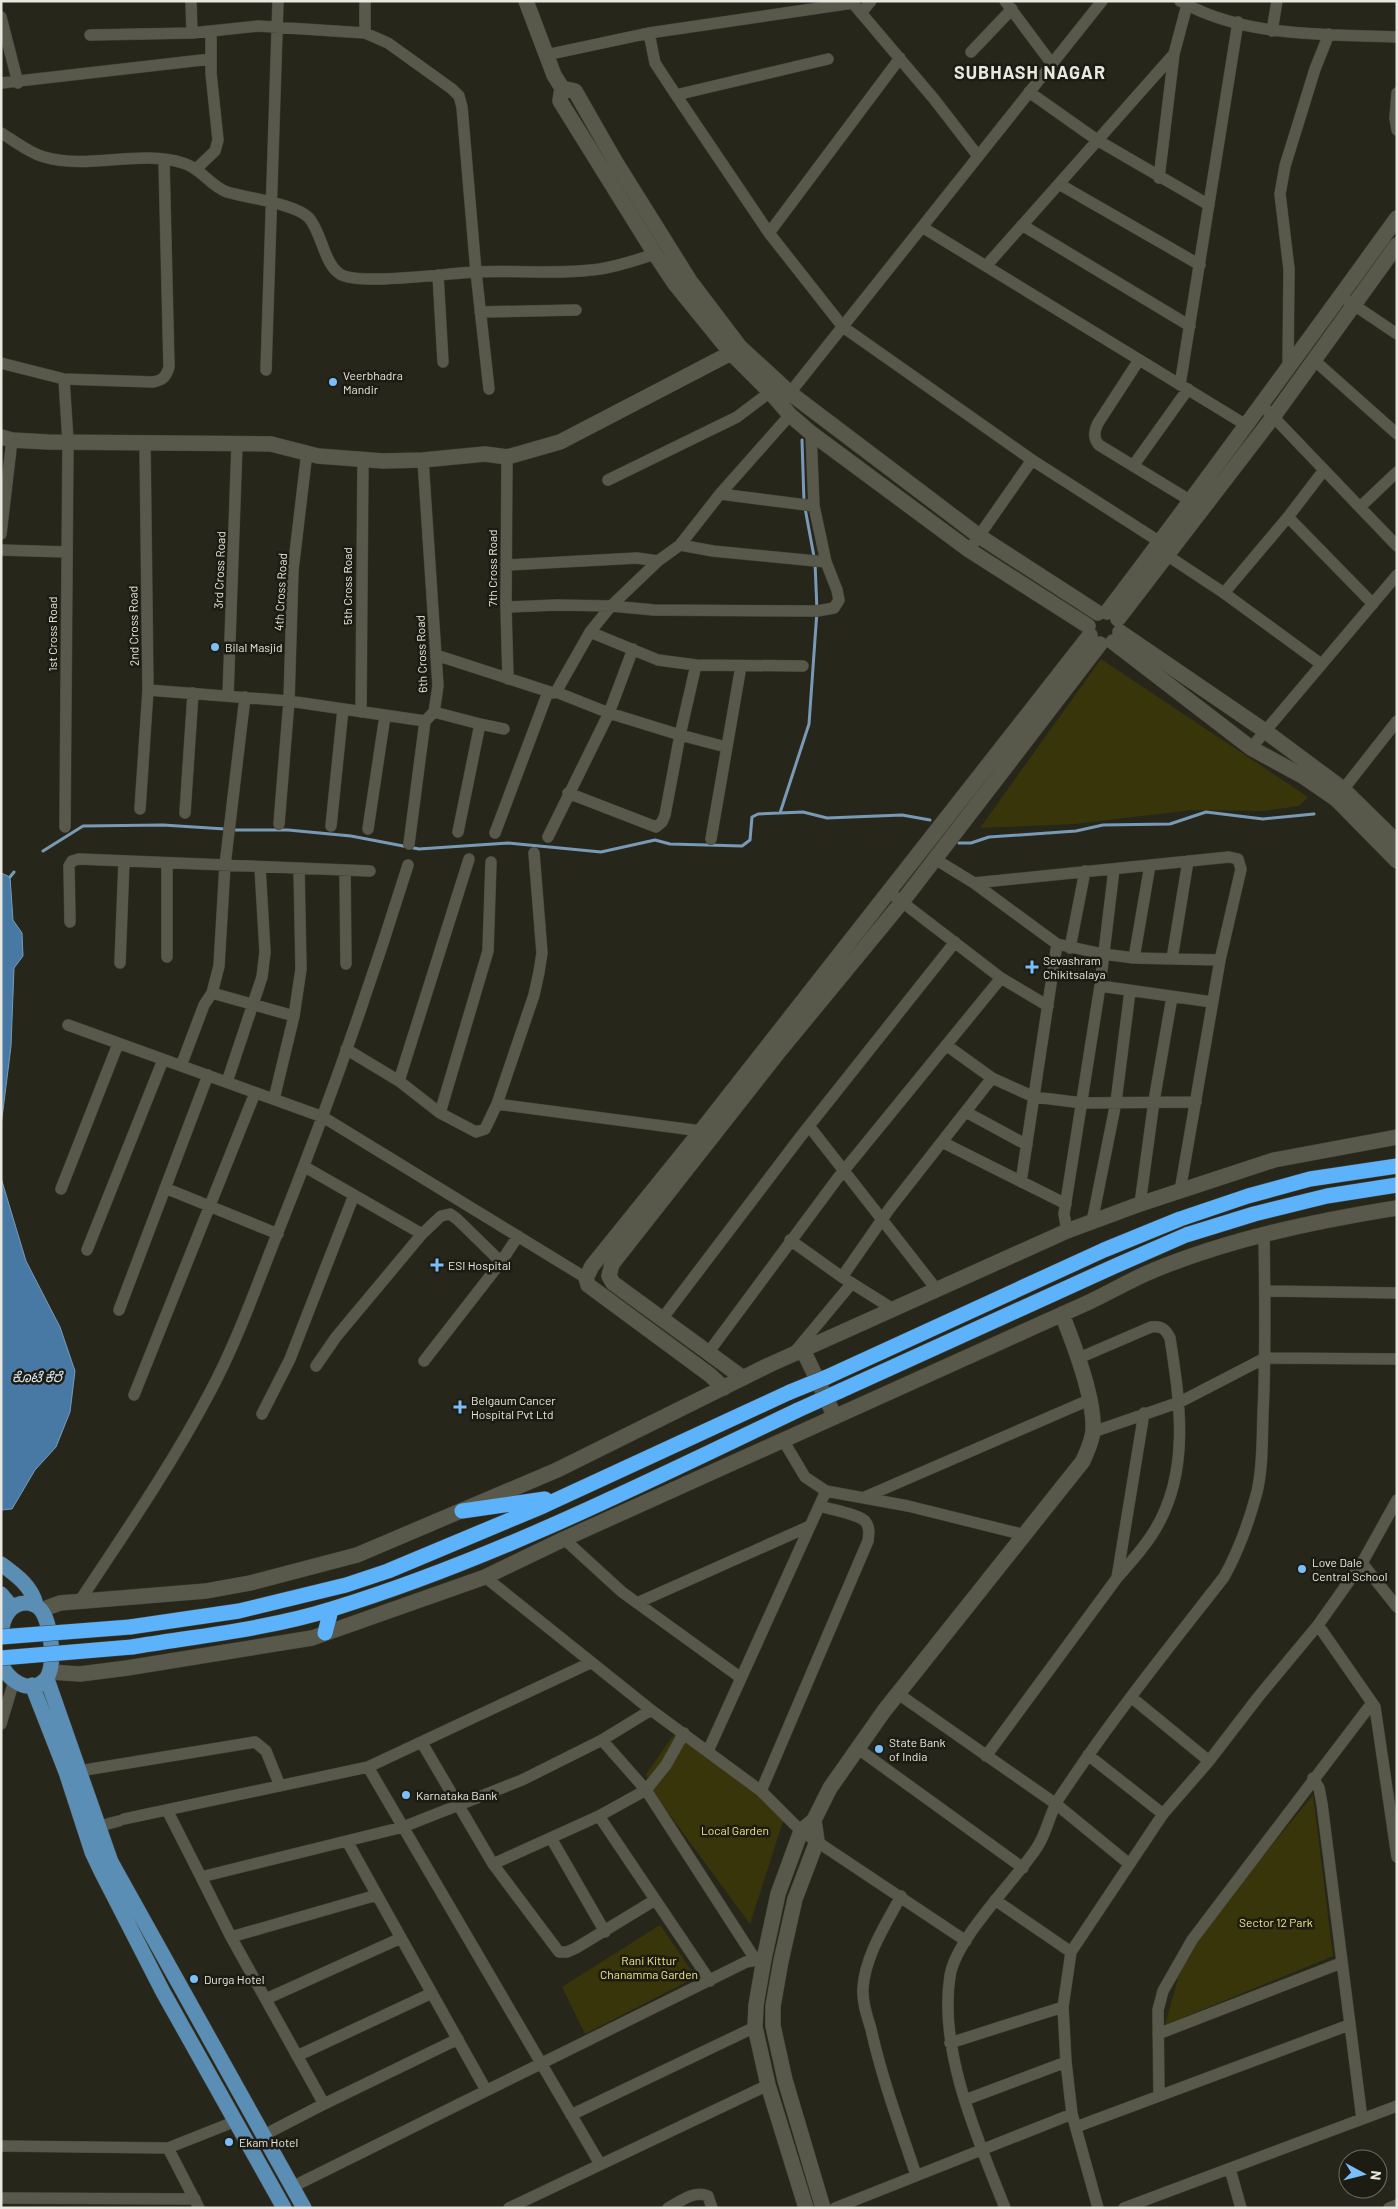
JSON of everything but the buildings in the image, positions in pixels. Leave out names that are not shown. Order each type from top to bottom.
[{"type":"highway","points":[[1,1635],[130,1628],[239,1611],[346,1585],[431,1553],[564,1496],[1104,1250],[1180,1219],[1248,1196],[1310,1179],[1397,1166]]},
{"type":"highway","points":[[1,1658],[132,1647],[232,1631],[331,1610],[463,1562],[578,1512],[1114,1266],[1186,1235],[1254,1214],[1327,1196],[1397,1185]]},
{"type":"highway","points":[[462,1511],[564,1496]]},
{"type":"highway","points":[[325,1633],[331,1610]]},
{"type":"main road","points":[[1,1564],[25,1583],[35,1598],[50,1640],[52,1656],[48,1676],[80,1771],[91,1828]]},
{"type":"main road","points":[[1,1594],[7,1610],[1,1635]]},
{"type":"main road","points":[[7,1610],[24,1603],[39,1608]]},
{"type":"main road","points":[[5,1673],[32,1685],[66,1772],[91,1828],[111,1862],[163,1992],[284,2208]]},
{"type":"main road","points":[[32,1685],[48,1676]]},
{"type":"main road","points":[[129,1911],[264,2135],[304,2208]]},
{"type":"main road","points":[[224,2100],[238,2091]]},
{"type":"street","points":[[191,1],[192,32]]},
{"type":"street","points":[[266,370],[278,1]]},
{"type":"street","points":[[365,1],[365,33]]},
{"type":"street","points":[[526,1],[546,55],[562,88],[560,101],[655,254],[731,353],[770,392],[979,536],[1104,628],[1251,748],[1339,794],[1397,861]]},
{"type":"street","points":[[861,13],[870,1]]},
{"type":"street","points":[[495,833],[552,692],[590,632],[611,606],[658,561],[680,545],[843,327],[1102,1]]},
{"type":"street","points":[[1272,31],[1277,1]]},
{"type":"street","points":[[546,55],[649,33],[852,2],[900,58],[978,156]]},
{"type":"street","points":[[1159,178],[1174,54],[1184,3],[1225,20],[1272,31],[1397,37]]},
{"type":"street","points":[[971,52],[1008,5],[1052,64]]},
{"type":"street","points":[[1,18],[18,82]]},
{"type":"street","points":[[1133,466],[1184,387],[1190,326],[1238,22]]},
{"type":"street","points":[[90,35],[192,32],[258,26],[365,33],[388,43],[452,89],[459,96],[462,106],[488,390]]},
{"type":"street","points":[[196,169],[215,151],[218,140],[211,59],[211,30]]},
{"type":"street","points":[[649,33],[655,63],[676,95],[769,233],[843,327],[1032,460],[1160,542]]},
{"type":"street","points":[[1288,367],[1289,268],[1280,194],[1285,166],[1315,69],[1329,34]]},
{"type":"street","points":[[986,266],[1174,54]]},
{"type":"street","points":[[769,233],[900,58]]},
{"type":"street","points":[[1,83],[211,59]]},
{"type":"street","points":[[676,95],[828,60]]},
{"type":"street","points":[[562,88],[575,91],[615,161],[690,281],[740,347],[811,433],[969,550],[1104,628],[1265,731],[1397,842]]},
{"type":"street","points":[[1029,92],[1098,140],[1209,206]]},
{"type":"street","points":[[1397,93],[1395,118],[1397,130]]},
{"type":"street","points":[[1,133],[34,153],[52,159],[102,162],[151,159],[183,163],[196,169],[225,191],[301,212],[309,217],[315,226],[332,267],[339,274],[350,278],[362,279],[476,272],[548,273],[602,268],[655,254]]},
{"type":"street","points":[[1,363],[64,380],[153,382],[162,380],[169,367],[164,160]]},
{"type":"street","points":[[1059,184],[1200,265]]},
{"type":"street","points":[[744,1378],[613,1283],[609,1276],[612,1264],[777,1054],[952,839],[1104,628],[1160,542],[1262,406],[1288,367],[1397,218]]},
{"type":"street","points":[[1022,225],[1190,326]]},
{"type":"street","points":[[922,227],[1246,425]]},
{"type":"street","points":[[586,1278],[592,1266],[939,829],[1104,628],[1168,556],[1355,306],[1397,245]]},
{"type":"street","points":[[438,275],[443,362]]},
{"type":"street","points":[[1340,296],[1397,334]]},
{"type":"street","points":[[480,312],[576,310]]},
{"type":"street","points":[[1,534],[6,438],[145,443],[271,444],[318,456],[363,459],[423,460],[485,454],[507,457],[560,442],[731,353]]},
{"type":"street","points":[[1139,360],[1095,431],[1095,440],[1099,445],[1190,501]]},
{"type":"street","points":[[1314,360],[1397,434]]},
{"type":"street","name":"1st Cross Road","points":[[64,380],[68,441],[65,827]]},
{"type":"street","points":[[608,480],[736,417],[770,392]]},
{"type":"street","points":[[1262,406],[1397,546]]},
{"type":"street","points":[[506,607],[611,606],[654,610],[825,611],[834,608],[839,600],[826,562],[814,506],[811,433]]},
{"type":"street","name":"2nd Cross Road","points":[[140,809],[148,690],[145,443]]},
{"type":"street","name":"3rd Cross Road","points":[[228,696],[238,445]]},
{"type":"street","name":"4th Cross Road","points":[[279,824],[289,701],[293,570],[307,452]]},
{"type":"street","name":"7th Cross Road","points":[[507,457],[506,607],[508,678]]},
{"type":"street","name":"5th Cross Road","points":[[361,712],[363,459]]},
{"type":"street","name":"6th Cross Road","points":[[423,460],[438,686],[434,712]]},
{"type":"street","points":[[969,550],[1032,460]]},
{"type":"street","points":[[1224,593],[1324,470]]},
{"type":"street","points":[[1360,507],[1397,472]]},
{"type":"street","points":[[720,494],[814,506]]},
{"type":"street","points":[[1288,516],[1373,604]]},
{"type":"street","points":[[680,545],[713,551],[826,562]]},
{"type":"street","points":[[1,550],[67,552]]},
{"type":"street","points":[[1168,556],[1224,593],[1321,664]]},
{"type":"street","points":[[506,565],[638,558],[658,561]]},
{"type":"street","points":[[1251,748],[1397,575]]},
{"type":"street","points":[[590,632],[658,660],[696,665],[802,666]]},
{"type":"street","points":[[548,837],[609,713],[633,649]]},
{"type":"street","points":[[436,655],[552,692],[609,713],[726,748]]},
{"type":"street","points":[[568,793],[656,827],[662,822],[696,665]]},
{"type":"street","points":[[711,839],[741,666]]},
{"type":"street","points":[[148,690],[289,701],[426,721]]},
{"type":"street","points":[[185,813],[193,693]]},
{"type":"street","points":[[181,1066],[204,1004],[212,993],[219,966],[226,865],[246,697]]},
{"type":"street","points":[[331,826],[343,709]]},
{"type":"street","points":[[409,844],[426,721],[434,712],[504,729]]},
{"type":"street","points":[[368,829],[385,716]]},
{"type":"street","points":[[1339,794],[1397,721]]},
{"type":"street","points":[[458,832],[480,724]]},
{"type":"street","points":[[939,829],[952,839]]},
{"type":"street","points":[[346,1049],[399,1081],[440,1113],[476,1132],[485,1129],[497,1104],[534,995],[539,972],[542,953],[534,853]]},
{"type":"street","points":[[974,883],[1229,857],[1238,859],[1241,869],[1212,1002],[1180,1191]]},
{"type":"street","points":[[70,922],[70,866],[72,861],[79,859],[370,871]]},
{"type":"street","points":[[399,1081],[470,859]]},
{"type":"street","points":[[935,859],[974,883],[1057,944],[1070,948],[1134,958],[1220,960]]},
{"type":"street","points":[[120,963],[124,861]]},
{"type":"street","points":[[1172,959],[1188,861]]},
{"type":"street","points":[[440,1113],[488,951],[490,862]]},
{"type":"street","points":[[167,863],[167,957]]},
{"type":"street","points":[[79,1602],[159,1479],[209,1395],[233,1344],[305,1167],[408,865]]},
{"type":"street","points":[[1134,958],[1150,865]]},
{"type":"street","points":[[227,1082],[262,977],[265,952],[260,867]]},
{"type":"street","points":[[274,1099],[294,1016],[302,951],[299,868]]},
{"type":"street","points":[[1066,1231],[1064,1214],[1100,986],[1114,869]]},
{"type":"street","points":[[345,870],[346,964]]},
{"type":"street","points":[[1070,948],[1086,871]]},
{"type":"street","points":[[889,892],[1001,978],[1048,1006]]},
{"type":"street","points":[[662,1319],[809,1126],[955,942]]},
{"type":"street","points":[[1021,1182],[1057,944]]},
{"type":"street","points":[[708,1353],[790,1240],[844,1170],[1001,978]]},
{"type":"street","points":[[1100,986],[1212,1002]]},
{"type":"street","points":[[1092,1222],[1116,1102],[1130,991]]},
{"type":"street","points":[[212,993],[294,1016]]},
{"type":"street","points":[[1140,1204],[1154,1101],[1172,997]]},
{"type":"street","points":[[68,1026],[323,1117],[586,1278],[588,1285],[710,1375],[724,1388]]},
{"type":"street","points":[[61,1190],[118,1044]]},
{"type":"street","points":[[946,1045],[992,1078],[1034,1097],[1083,1103],[1196,1102]]},
{"type":"street","points":[[88,1250],[163,1060]]},
{"type":"street","points":[[119,1310],[208,1075]]},
{"type":"street","points":[[797,1352],[847,1280],[882,1219],[992,1078]]},
{"type":"street","points":[[134,1395],[255,1093]]},
{"type":"street","points":[[497,1104],[701,1130]]},
{"type":"street","points":[[966,1112],[1027,1145]]},
{"type":"street","points":[[809,1126],[937,1290]]},
{"type":"street","points":[[39,1608],[79,1602],[206,1591],[250,1583],[357,1555],[557,1470],[797,1352],[1066,1231],[1140,1204],[1274,1160],[1397,1137]]},
{"type":"street","points":[[942,1142],[1066,1204]]},
{"type":"street","points":[[305,1167],[422,1234]]},
{"type":"street","points":[[165,1188],[278,1234]]},
{"type":"street","points":[[262,1414],[290,1359],[354,1195]]},
{"type":"street","points":[[48,1676],[127,1668],[298,1641],[325,1633],[485,1577],[564,1539],[1062,1314],[1152,1271],[1210,1250],[1264,1235],[1350,1215],[1397,1208]]},
{"type":"street","points":[[316,1366],[336,1337],[422,1234],[441,1216],[450,1214],[457,1219],[501,1262]]},
{"type":"street","points":[[1006,2208],[981,2151],[950,2043],[950,1975],[956,1958],[966,1941],[995,1900],[1023,1868],[1045,1835],[1056,1804],[1088,1755],[1224,1577],[1236,1555],[1257,1491],[1261,1467],[1265,1358],[1264,1235]]},
{"type":"street","points":[[424,1361],[501,1262],[518,1236]]},
{"type":"street","points":[[790,1240],[847,1280],[893,1309]]},
{"type":"street","points":[[1265,1291],[1397,1293]]},
{"type":"street","points":[[806,2208],[768,2085],[756,2027],[759,1959],[778,1894],[801,1831],[814,1820],[830,1788],[897,1693],[1025,1535],[1082,1461],[1089,1447],[1093,1432],[1089,1400],[1079,1358],[1062,1314]]},
{"type":"street","points":[[986,1756],[1117,1578],[1138,1555],[1154,1531],[1168,1503],[1173,1486],[1180,1438],[1180,1402],[1170,1338],[1166,1330],[1160,1326],[1150,1327],[1079,1358]]},
{"type":"street","points":[[797,1352],[834,1417]]},
{"type":"street","points":[[1093,1432],[1144,1412],[1180,1402],[1265,1358],[1397,1359]]},
{"type":"street","points":[[865,1497],[1089,1400]]},
{"type":"street","points":[[1117,1578],[1144,1412]]},
{"type":"street","points":[[783,1440],[804,1477],[826,1491],[865,1497],[1025,1535]]},
{"type":"street","points":[[708,1751],[826,1491]]},
{"type":"street","points":[[1098,2208],[1072,2114],[1066,2062],[1063,2007],[1071,1952],[1128,1863],[1163,1814],[1209,1761],[1259,1696],[1318,1625],[1362,1563],[1397,1500]]},
{"type":"street","points":[[761,1792],[868,1541],[869,1530],[865,1522],[859,1518],[819,1506]]},
{"type":"street","points":[[1390,1514],[1397,1526]]},
{"type":"street","points":[[637,1603],[810,1526]]},
{"type":"street","points":[[564,1539],[622,1592],[741,1678]]},
{"type":"street","points":[[1362,1563],[1397,1607]]},
{"type":"street","points":[[485,1577],[590,1663],[761,1792],[801,1831],[966,1941]]},
{"type":"street","points":[[1318,1625],[1372,1702],[1378,1720],[1397,1857]]},
{"type":"street","points":[[91,1828],[368,1767],[590,1663]]},
{"type":"street","points":[[1,1724],[5,1673]]},
{"type":"street","points":[[897,1693],[1056,1804],[1128,1863]]},
{"type":"street","points":[[1131,1697],[1209,1761]]},
{"type":"street","points":[[1159,2096],[1158,2010],[1162,1991],[1192,1940],[1372,1702]]},
{"type":"street","points":[[201,1877],[403,1827],[460,1806],[522,1780],[602,1740],[651,1710]]},
{"type":"street","points":[[493,1864],[599,1816],[646,1790],[666,1765],[684,1733]]},
{"type":"street","points":[[602,1740],[646,1790],[759,1959]]},
{"type":"street","points":[[80,1771],[254,1742],[266,1752],[280,1786]]},
{"type":"street","points":[[422,1743],[493,1864],[559,1952],[567,1952],[605,1932],[655,1900]]},
{"type":"street","points":[[857,1748],[1023,1868]]},
{"type":"street","points":[[1088,1755],[1163,1814]]},
{"type":"street","points":[[368,1767],[600,2164]]},
{"type":"street","points":[[1314,1778],[1319,1788],[1322,1804],[1348,2025],[1362,2119]]},
{"type":"street","points":[[167,1810],[231,1937],[324,2104]]},
{"type":"street","points":[[599,1816],[710,1981]]},
{"type":"street","points":[[814,1820],[816,1841],[795,1899],[773,2006],[773,2026],[785,2080],[823,2208]]},
{"type":"street","points":[[551,1838],[605,1932]]},
{"type":"street","points":[[347,1841],[486,2090]]},
{"type":"street","points":[[231,1937],[377,1895]]},
{"type":"street","points":[[901,1896],[874,1949],[866,1972],[864,2000],[878,2062],[916,2175]]},
{"type":"street","points":[[995,1900],[1071,1952]]},
{"type":"street","points":[[266,1999],[402,1938]]},
{"type":"street","points":[[292,2187],[486,2090],[759,1959]]},
{"type":"street","points":[[1158,2034],[1341,1964]]},
{"type":"street","points":[[298,2056],[432,1993]]},
{"type":"street","points":[[950,2043],[1063,2007]]},
{"type":"street","points":[[1076,2127],[1348,2025]]},
{"type":"street","points":[[571,2116],[756,2027]]},
{"type":"street","points":[[264,2135],[458,2039]]},
{"type":"street","points":[[965,2100],[1066,2062]]},
{"type":"street","points":[[509,2208],[768,2085]]},
{"type":"street","points":[[1124,2208],[1148,2204],[1230,2169],[1397,2106]]},
{"type":"street","points":[[834,2208],[1072,2114]]},
{"type":"street","points":[[1,2146],[168,2148],[236,2121]]},
{"type":"street","points":[[1,2198],[197,2204],[168,2148]]},
{"type":"street","points":[[1230,2169],[1241,2208]]},
{"type":"street","points":[[668,2208],[694,2194],[701,2193],[708,2196],[712,2208]]},
{"type":"street","points":[[1389,2208],[1397,2205]]},
{"type":"green space","points":[[1101,659],[1308,797],[1299,806],[1263,811],[1192,810],[1075,824],[980,828]]},
{"type":"green space","name":"Local Garden","points":[[675,1733],[785,1815],[750,1924],[650,1788],[646,1774]]},
{"type":"green space","name":"Sector 12 Park","points":[[1313,1795],[1333,1956],[1165,2025],[1186,1950]]},
{"type":"green space","name":"Rani Kittur Chanamma Garden","points":[[660,1925],[696,1977],[585,2034],[562,1987]]},
{"type":"water","points":[[1,873],[10,877],[13,920],[22,933],[23,956],[14,968],[11,1046],[1,1126]]},
{"type":"water","name":"ಕೊಟೆ ಕೆರೆ","points":[[1,1178],[26,1261],[60,1327],[75,1371],[70,1412],[56,1447],[35,1470],[12,1509],[1,1510]]},
{"type":"waterway","points":[[802,440],[804,502]]},
{"type":"waterway","points":[[780,813],[809,724],[817,611],[815,562],[805,508]]},
{"type":"waterway","points":[[233,830],[288,830],[351,836],[419,849],[508,843],[601,852],[655,840],[670,844],[742,846],[750,840],[752,817],[758,814],[803,812],[827,818],[902,815],[930,820]]},
{"type":"waterway","points":[[959,843],[971,843],[989,837],[1076,831],[1103,825],[1170,824],[1206,812],[1263,819],[1314,814]]},
{"type":"waterway","points":[[43,851],[83,826],[163,825],[225,829]]},
{"type":"waterway","points":[[10,877],[14,872]]},
{"type":"place","name":"Veerbhadra Mandir","points":[[333,382]]},
{"type":"place","name":"Bilal Masjid","points":[[215,647]]},
{"type":"place","name":"Sevashram Chikitsalaya","points":[[1032,967]]},
{"type":"place","name":"ESI Hospital","points":[[437,1265]]},
{"type":"place","name":"Belgaum Cancer Hospital Pvt Ltd","points":[[460,1407]]},
{"type":"place","name":"Love Dale Central School","points":[[1302,1569]]},
{"type":"place","name":"State Bank of India","points":[[879,1749]]},
{"type":"place","name":"Karnataka Bank","points":[[406,1795]]},
{"type":"place","name":"Durga Hotel","points":[[194,1979]]},
{"type":"place","name":"Ekam Hotel","points":[[229,2142]]},
{"type":"district","name":"SUBHASH NAGAR","points":[[1030,72]]}]
